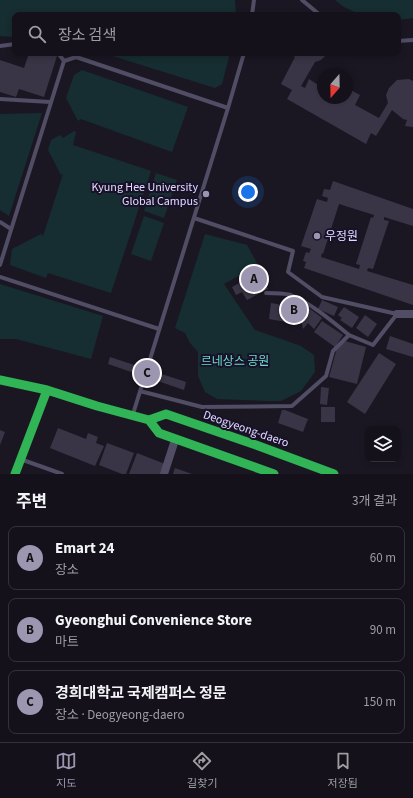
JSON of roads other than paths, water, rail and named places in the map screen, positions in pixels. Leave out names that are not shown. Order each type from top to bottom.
[{"type":"main road","points":[[0,380],[47,390],[97,406],[149,420],[159,433],[174,440],[274,474]]},
{"type":"main road","points":[[15,474],[47,390]]},
{"type":"main road","name":"Deogyeong-daero","points":[[149,420],[166,414],[334,474]]},
{"type":"street","points":[[397,314],[413,314]]},
{"type":"street","points":[[164,474],[174,440]]},
{"type":"lane","points":[[252,12],[254,0]]},
{"type":"lane","points":[[302,0],[316,12]]},
{"type":"lane","points":[[401,41],[413,40]]},
{"type":"lane","points":[[0,46],[12,44]]},
{"type":"lane","points":[[60,56],[64,61]]},
{"type":"lane","points":[[132,415],[243,56]]},
{"type":"lane","points":[[64,61],[76,57],[228,108]]},
{"type":"lane","points":[[0,265],[64,61]]},
{"type":"lane","points":[[0,99],[50,102]]},
{"type":"lane","points":[[194,218],[293,251],[288,272],[322,297],[397,314],[373,345],[349,334],[307,304],[291,295],[266,293]]},
{"type":"lane","points":[[0,222],[11,229]]},
{"type":"lane","points":[[0,277],[159,329]]},
{"type":"lane","points":[[140,391],[202,407],[292,406],[326,376],[333,351],[349,334]]},
{"type":"lane","points":[[21,459],[62,474]]},
{"type":"place","name":"Kyung Hee University Global Campus","points":[[206,194]]},
{"type":"place","name":"우정원","points":[[317,236]]},
{"type":"place","name":"Emart 24","points":[[254,279]]},
{"type":"place","name":"Gyeonghui Convenience Store","points":[[294,310]]},
{"type":"place","name":"경희대학교 국제캠퍼스 정문","points":[[147,373]]},
{"type":"park label","name":"르네상스 공원","points":[[235,361]]}]
